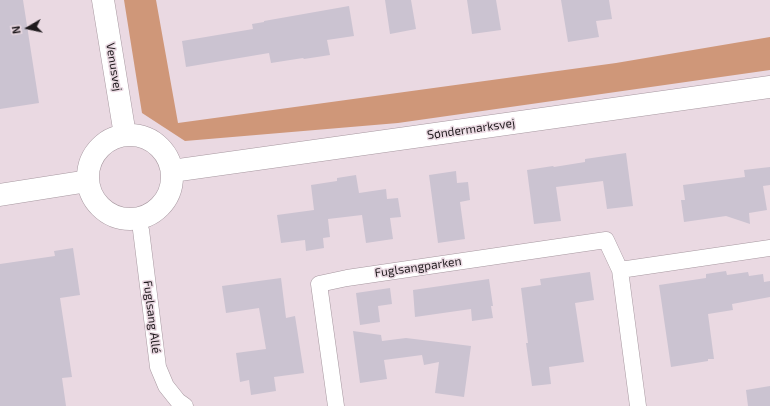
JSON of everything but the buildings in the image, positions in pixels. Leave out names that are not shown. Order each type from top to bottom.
[{"type":"street","name":"Venusvej","points":[[103,0],[125,135]]},
{"type":"street","name":"Søndermarksvej","points":[[172,171],[770,87]]},
{"type":"street","points":[[125,135],[141,136],[156,143],[164,151],[169,160],[172,171],[172,184],[168,196],[161,206],[140,224],[111,215],[100,207],[92,195],[88,181],[89,168],[93,156],[101,146],[112,139],[125,135]]},
{"type":"street","points":[[0,195],[88,181]]},
{"type":"street","name":"Fuglsang Allé","points":[[140,224],[158,367],[166,386],[178,401],[185,406]]},
{"type":"street","name":"Fuglsangparken","points":[[336,406],[319,284],[347,278],[606,240],[620,270],[638,406]]},
{"type":"street","points":[[620,270],[770,248]]},
{"type":"shaded area","points":[[124,0],[156,0],[178,123],[616,63],[770,37],[770,70],[398,123],[185,141],[142,113]]}]
